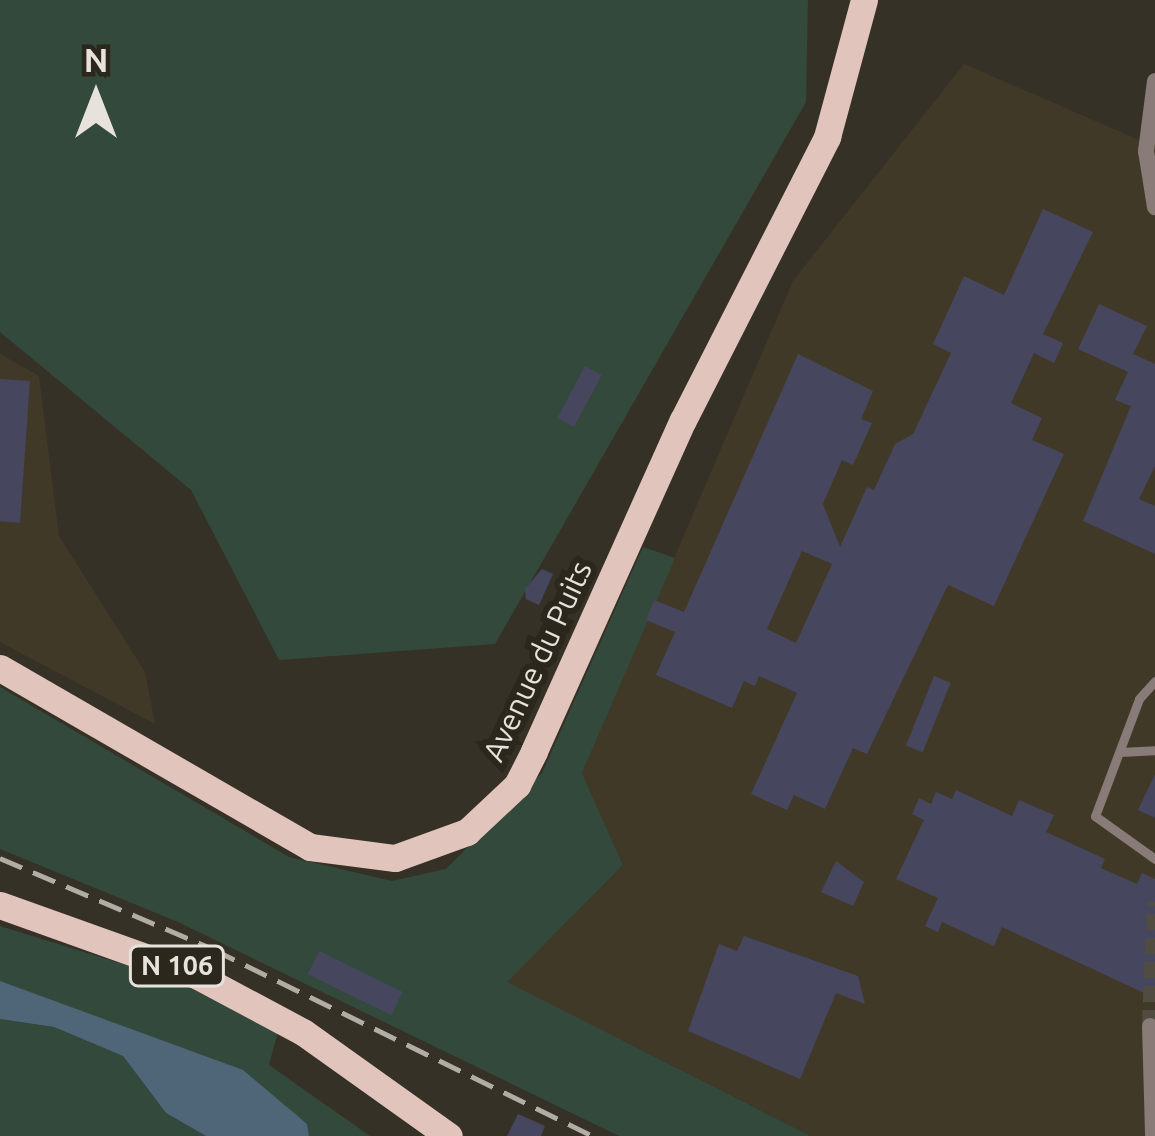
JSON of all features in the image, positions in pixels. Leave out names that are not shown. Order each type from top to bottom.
[{"type":"main road","name":"Avenue du Puits","points":[[810,164],[851,0]]},
{"type":"main road","name":"Avenue du Puits","points":[[0,668],[310,848],[395,858],[467,832],[517,784],[534,751],[683,420],[832,123],[864,0]]},
{"type":"main road","name":"N 106","points":[[0,905],[198,976],[303,1032],[449,1136]]},
{"type":"street","points":[[1155,81],[1151,126],[1155,207]]},
{"type":"street","points":[[1152,1036],[1153,1136]]},
{"type":"lane","points":[[1155,681],[1139,698],[1095,816],[1155,859]]},
{"type":"lane","points":[[1120,752],[1155,750]]},
{"type":"shaded area","points":[[964,64],[1155,147],[1155,1136],[811,1136],[506,982],[623,865],[582,773],[793,281]]},
{"type":"shaded area","points":[[0,354],[39,376],[59,536],[145,672],[155,724],[0,642]]},
{"type":"green space","points":[[0,0],[808,0],[806,102],[495,644],[279,660],[191,490],[0,332]]},
{"type":"green space","points":[[643,547],[675,558],[582,773],[623,865],[507,982],[811,1136],[619,1136],[178,922],[0,849],[0,687],[289,857],[392,881],[446,869],[542,773]]},
{"type":"green space","points":[[0,926],[171,979],[278,1031],[269,1065],[370,1136],[309,1136],[307,1124],[0,986]]},
{"type":"green space","points":[[0,1019],[54,1027],[123,1056],[166,1113],[206,1136],[0,1136]]},
{"type":"water","points":[[0,981],[243,1070],[307,1124],[309,1136],[206,1136],[166,1113],[123,1056],[54,1027],[0,1019]]},
{"type":"building","points":[[1043,209],[1093,232],[1043,334],[1063,343],[1054,363],[1034,353],[1011,403],[1042,418],[1032,440],[1064,454],[994,606],[948,585],[867,754],[853,748],[825,809],[794,795],[787,810],[751,794],[797,693],[759,676],[755,686],[744,681],[732,708],[656,675],[675,632],[646,620],[654,600],[684,612],[798,354],[873,391],[861,419],[872,423],[853,465],[842,460],[823,504],[840,547],[867,487],[874,490],[895,444],[913,434],[951,353],[933,344],[964,276],[1004,295]],"holes":[[[802,551],[832,564],[796,643],[767,629]]]},
{"type":"building","points":[[1099,304],[1147,326],[1133,354],[1155,364],[1155,466],[1139,499],[1155,506],[1155,554],[1083,521],[1131,406],[1115,400],[1128,372],[1078,349]]},
{"type":"building","points":[[585,366],[602,375],[574,427],[557,418]]},
{"type":"building","points":[[0,379],[30,381],[20,523],[0,521]]},
{"type":"building","points":[[542,569],[553,574],[539,605],[526,599],[525,589]]},
{"type":"building","points":[[934,676],[951,683],[923,752],[906,746]]},
{"type":"building","points":[[1155,774],[1155,818],[1138,810]]},
{"type":"building","points":[[956,790],[1012,816],[1019,800],[1054,815],[1046,832],[1105,859],[1101,868],[1137,884],[1142,873],[1155,879],[1155,998],[1002,927],[994,946],[942,922],[938,932],[925,926],[938,898],[896,879],[924,820],[912,814],[919,798],[931,804],[936,792],[952,799]]},
{"type":"building","points":[[836,861],[864,882],[853,906],[821,892]]},
{"type":"building","points":[[744,936],[858,976],[865,1004],[836,993],[800,1079],[688,1031],[719,944],[737,951]]},
{"type":"building","points":[[319,951],[403,992],[391,1015],[308,974]]},
{"type":"building","points":[[518,1114],[545,1126],[541,1136],[507,1136]]},
{"type":"tunnel","points":[[1150,1026],[1155,902]]},
{"type":"railway","points":[[0,858],[213,949],[593,1136]]}]
